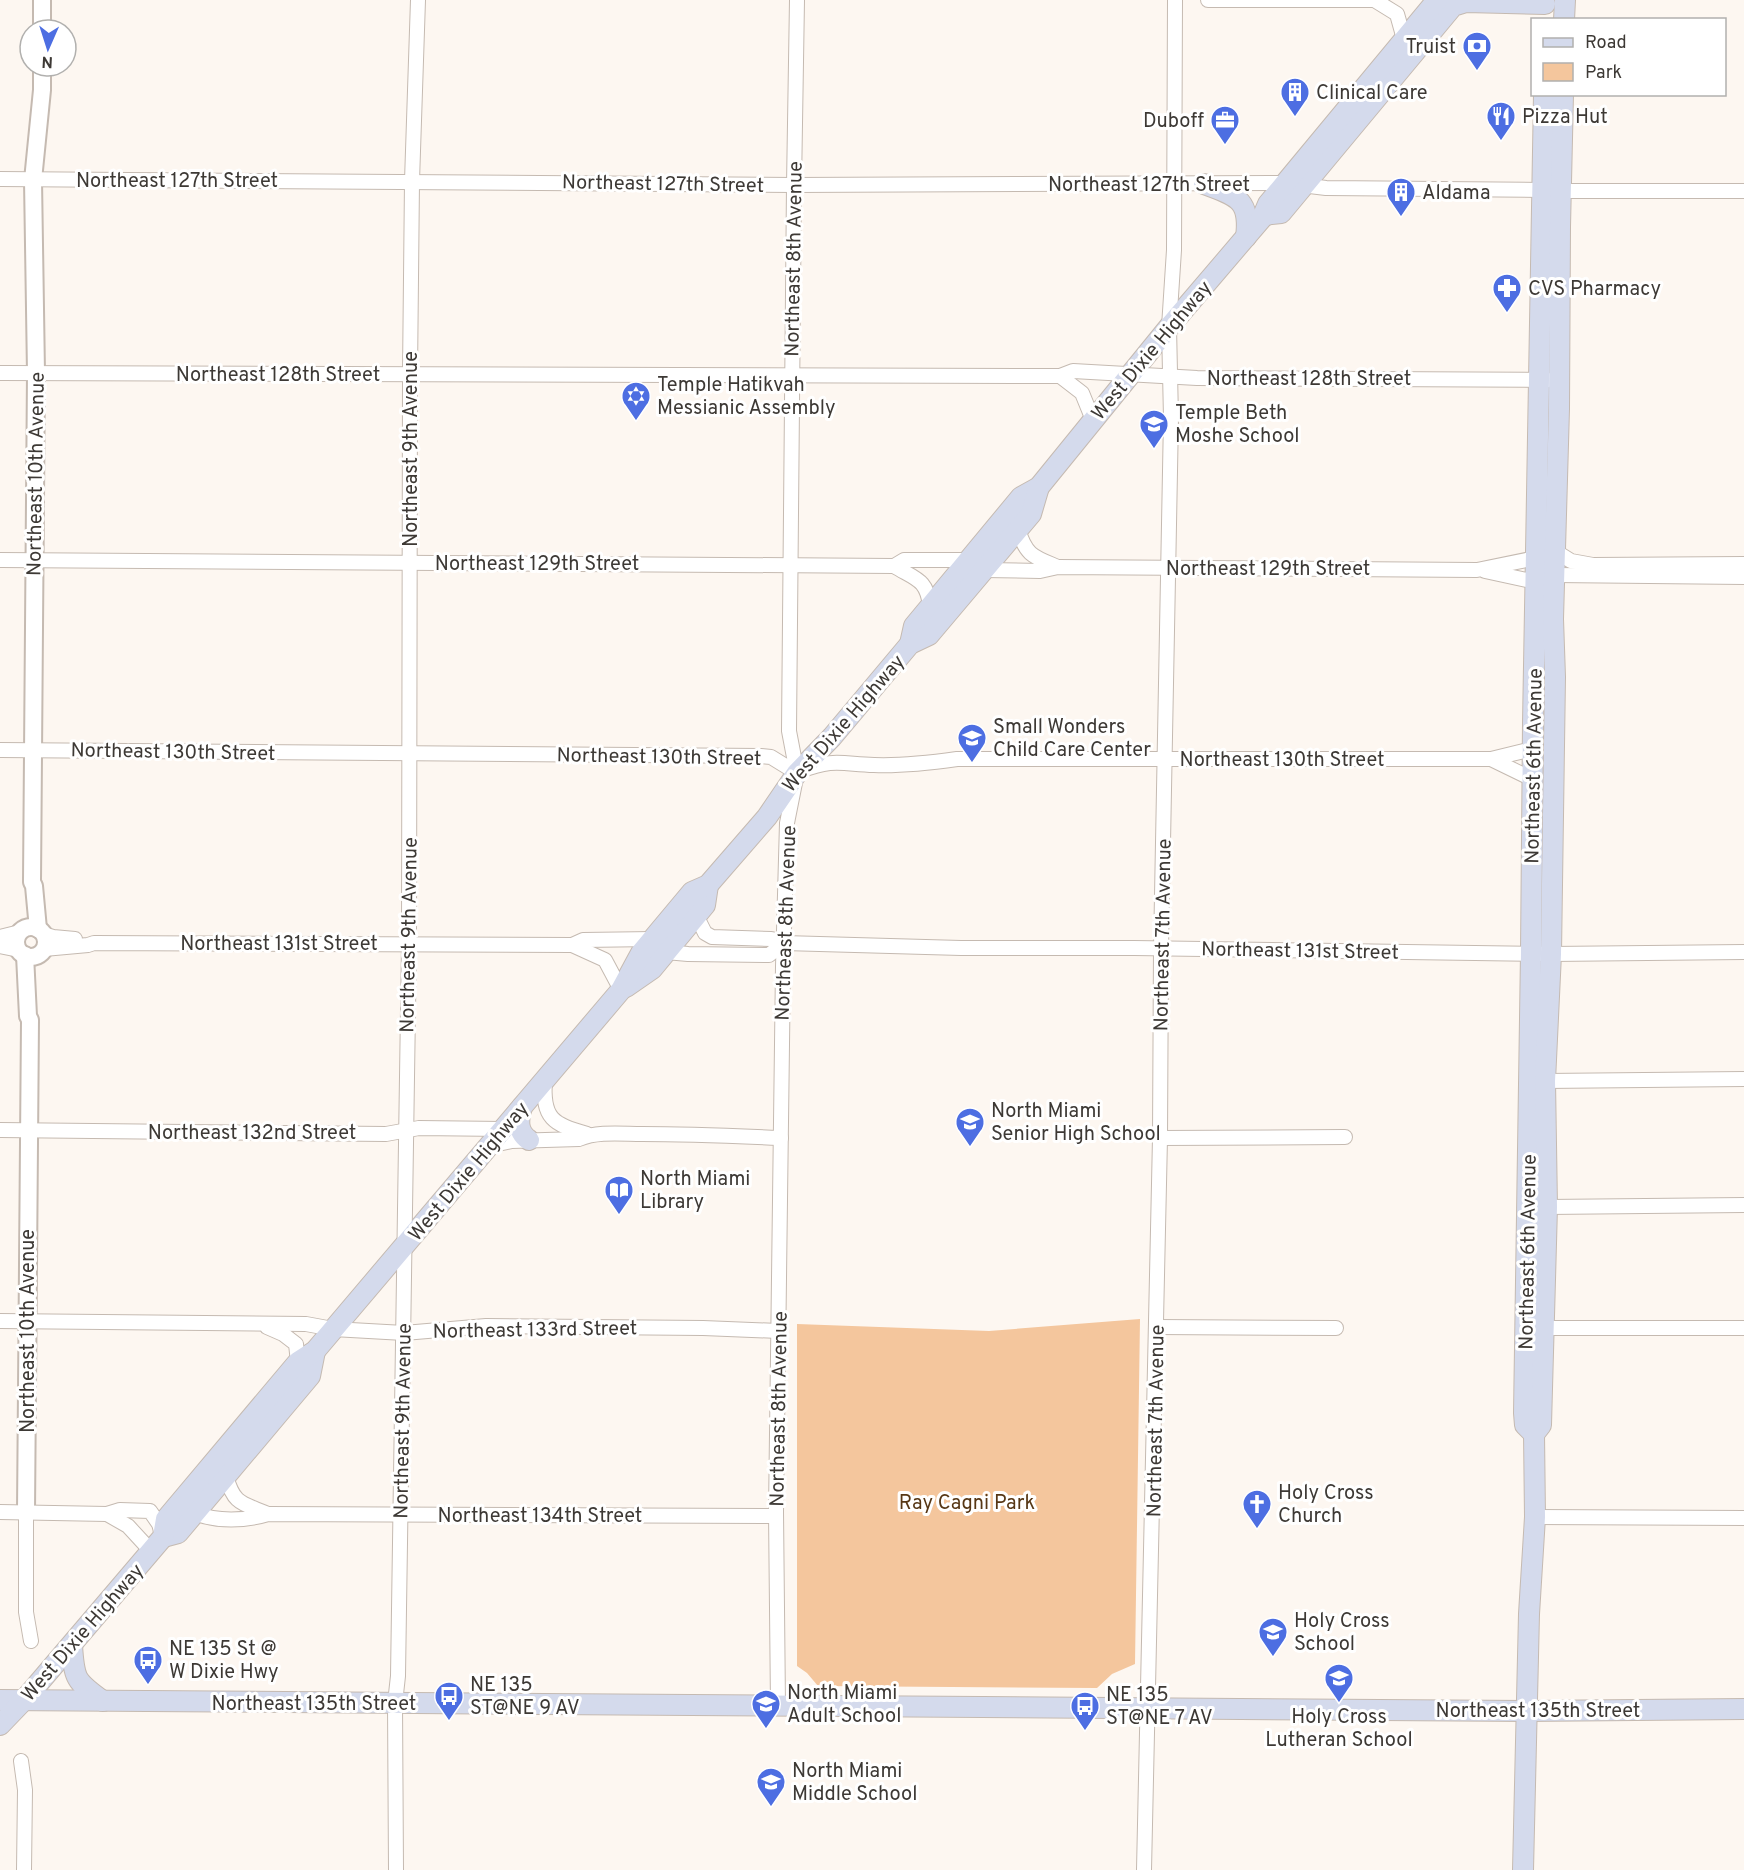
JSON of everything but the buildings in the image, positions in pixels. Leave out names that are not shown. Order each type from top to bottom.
[{"type":"main road","name":"West Dixie Highway","points":[[0,1725],[25,1700],[157,1544],[166,1519],[298,1362],[315,1352],[621,990],[652,969],[659,946],[692,892],[708,885],[767,816],[796,773],[832,737],[910,644],[929,635],[1021,497],[1039,487],[1169,327],[1264,215],[1281,213],[1294,185],[1404,39],[1437,0]]},
{"type":"main road","points":[[1564,18],[1565,0]]},
{"type":"main road","name":"West Dixie Highway","points":[[1294,185],[1456,4],[1545,8]]},
{"type":"main road","name":"Northeast 6th Avenue","points":[[1523,1870],[1529,1614],[1535,1517],[1534,1434],[1541,1425],[1547,1207],[1541,953],[1532,779],[1538,380],[1551,190],[1544,96]]},
{"type":"main road","name":"Northeast 6th Avenue","points":[[1534,1434],[1524,1424],[1525,1295],[1555,677],[1553,619],[1560,227],[1550,201],[1563,96]]},
{"type":"main road","points":[[1204,184],[1239,199],[1248,217],[1246,237]]},
{"type":"main road","name":"West Dixie Highway","points":[[910,644],[914,626],[930,606],[1018,529],[1031,514],[1039,487]]},
{"type":"main road","points":[[1536,524],[1547,561],[1555,575]]},
{"type":"main road","points":[[1536,558],[1545,578],[1553,619]]},
{"type":"main road","name":"West Dixie Highway","points":[[659,946],[705,905],[708,885]]},
{"type":"main road","points":[[522,1107],[518,1119],[520,1131],[529,1140]]},
{"type":"main road","points":[[1525,1295],[1543,1328]]},
{"type":"main road","name":"West Dixie Highway","points":[[157,1544],[178,1533],[310,1376],[315,1352]]},
{"type":"main road","points":[[72,1645],[75,1676],[83,1687],[103,1701]]},
{"type":"main road","name":"Northeast 135th Street","points":[[0,1700],[1527,1711],[1744,1709]]},
{"type":"street","points":[[42,0],[42,18]]},
{"type":"street","name":"Northeast 9th Avenue","points":[[396,1870],[395,1703],[398,1676],[409,944],[412,181],[418,0]]},
{"type":"street","name":"Northeast 8th Avenue","points":[[778,1705],[778,1331],[784,943],[787,823],[796,773],[789,731],[797,0]]},
{"type":"street","name":"Northeast 7th Avenue","points":[[1144,1870],[1157,1327],[1169,327],[1174,250],[1175,0]]},
{"type":"street","points":[[1208,0],[1377,1],[1397,14],[1404,39]]},
{"type":"street","name":"Northeast 10th Avenue","points":[[31,1641],[26,1612],[26,1322],[30,1020],[28,1016],[34,886],[32,882],[36,373],[33,180],[42,78]]},
{"type":"street","name":"Northeast 127th Street","points":[[0,179],[794,185],[1204,184],[1294,185],[1326,188],[1744,191]]},
{"type":"street","name":"Northeast 128th Street","points":[[0,373],[1060,376],[1073,371],[1170,376],[1559,380]]},
{"type":"street","points":[[1060,376],[1082,393],[1093,420]]},
{"type":"street","name":"Northeast 129th Street","points":[[1018,529],[1028,552],[1058,567]]},
{"type":"street","points":[[1555,551],[1571,561],[1593,565],[1744,564]]},
{"type":"street","name":"Northeast 129th Street","points":[[1478,570],[1536,558]]},
{"type":"street","name":"Northeast 129th Street","points":[[0,560],[790,566],[894,566],[904,560],[1040,571],[1058,567],[1478,570],[1536,582]]},
{"type":"street","points":[[894,566],[921,582],[929,595],[930,606]]},
{"type":"street","points":[[1555,575],[1744,577]]},
{"type":"street","name":"Northeast 130th Street","points":[[0,750],[771,757],[796,773],[814,765],[839,761],[872,765],[919,765],[957,759],[989,758],[1491,759],[1532,749]]},
{"type":"street","name":"Northeast 130th Street","points":[[1491,759],[1532,779]]},
{"type":"street","name":"Northeast 131st Street","points":[[696,915],[705,933],[712,937],[771,939],[784,943],[961,948],[1541,953],[1744,952]]},
{"type":"street","name":"Northeast 131st Street","points":[[0,937],[32,942],[88,945],[94,943],[572,945],[606,960],[621,990]]},
{"type":"street","name":"Northeast 131st Street","points":[[572,945],[583,940],[659,946],[688,954],[769,955],[784,943]]},
{"type":"street","name":"Northeast 131st Street","points":[[0,946],[32,942]]},
{"type":"street","points":[[1545,1081],[1744,1079]]},
{"type":"street","points":[[545,1080],[545,1103],[554,1121],[565,1128],[589,1135],[702,1134],[781,1138]]},
{"type":"street","name":"Northeast 132nd Street","points":[[0,1130],[386,1134],[419,1128],[503,1129]]},
{"type":"street","points":[[489,1146],[512,1141],[579,1139],[589,1135]]},
{"type":"street","points":[[1160,1138],[1345,1137]]},
{"type":"street","points":[[1547,1207],[1744,1205]]},
{"type":"street","name":"Northeast 133rd Street","points":[[0,1322],[306,1324],[333,1329],[404,1332],[486,1326],[778,1331]]},
{"type":"street","name":"Northeast 133rd Street","points":[[256,1323],[283,1334],[297,1344],[298,1362]]},
{"type":"street","points":[[1157,1327],[1336,1328]]},
{"type":"street","points":[[1543,1328],[1744,1328]]},
{"type":"street","name":"Northeast 134th Street","points":[[226,1476],[232,1494],[236,1498],[268,1514]]},
{"type":"street","points":[[0,1512],[107,1514],[120,1510],[150,1511],[159,1524],[157,1544],[107,1514]]},
{"type":"street","name":"Northeast 134th Street","points":[[195,1513],[218,1519],[255,1518],[268,1514],[777,1516]]},
{"type":"street","points":[[1535,1517],[1744,1518]]},
{"type":"street","points":[[21,1761],[24,1790],[24,1870]]},
{"type":"green space","name":"Ray Cagni Park","points":[[1140,1319],[1135,1664],[1112,1674],[1097,1688],[818,1686],[807,1673],[797,1666],[797,1324],[989,1331]]},
{"type":"place","name":"Truist","points":[[1477,72]]},
{"type":"place","name":"Clinical Care","points":[[1295,118]]},
{"type":"place","name":"Pizza Hut","points":[[1501,142]]},
{"type":"place","name":"Duboff","points":[[1225,146]]},
{"type":"place","name":"Aldama","points":[[1401,218]]},
{"type":"place","name":"CVS Pharmacy","points":[[1507,314]]},
{"type":"place","name":"Temple Hatikvah Messianic Assembly","points":[[636,422]]},
{"type":"place","name":"Temple Beth Moshe School","points":[[1154,450]]},
{"type":"place","name":"Small Wonders Child Care Center","points":[[972,764]]},
{"type":"place","name":"North Miami Senior High School","points":[[970,1148]]},
{"type":"place","name":"North Miami Library","points":[[619,1216]]},
{"type":"place","name":"Holy Cross Church","points":[[1257,1530]]},
{"type":"place","name":"Holy Cross School","points":[[1273,1658]]},
{"type":"place","name":"NE 135 St @ W Dixie Hwy","points":[[148,1686]]},
{"type":"place","name":"Holy Cross Lutheran School","points":[[1339,1704]]},
{"type":"place","name":"NE 135 ST@NE 9 AV","points":[[449,1722]]},
{"type":"place","name":"North Miami Adult School","points":[[766,1730]]},
{"type":"place","name":"NE 135 ST@NE 7 AV","points":[[1085,1732]]},
{"type":"place","name":"North Miami Middle School","points":[[771,1808]]}]
